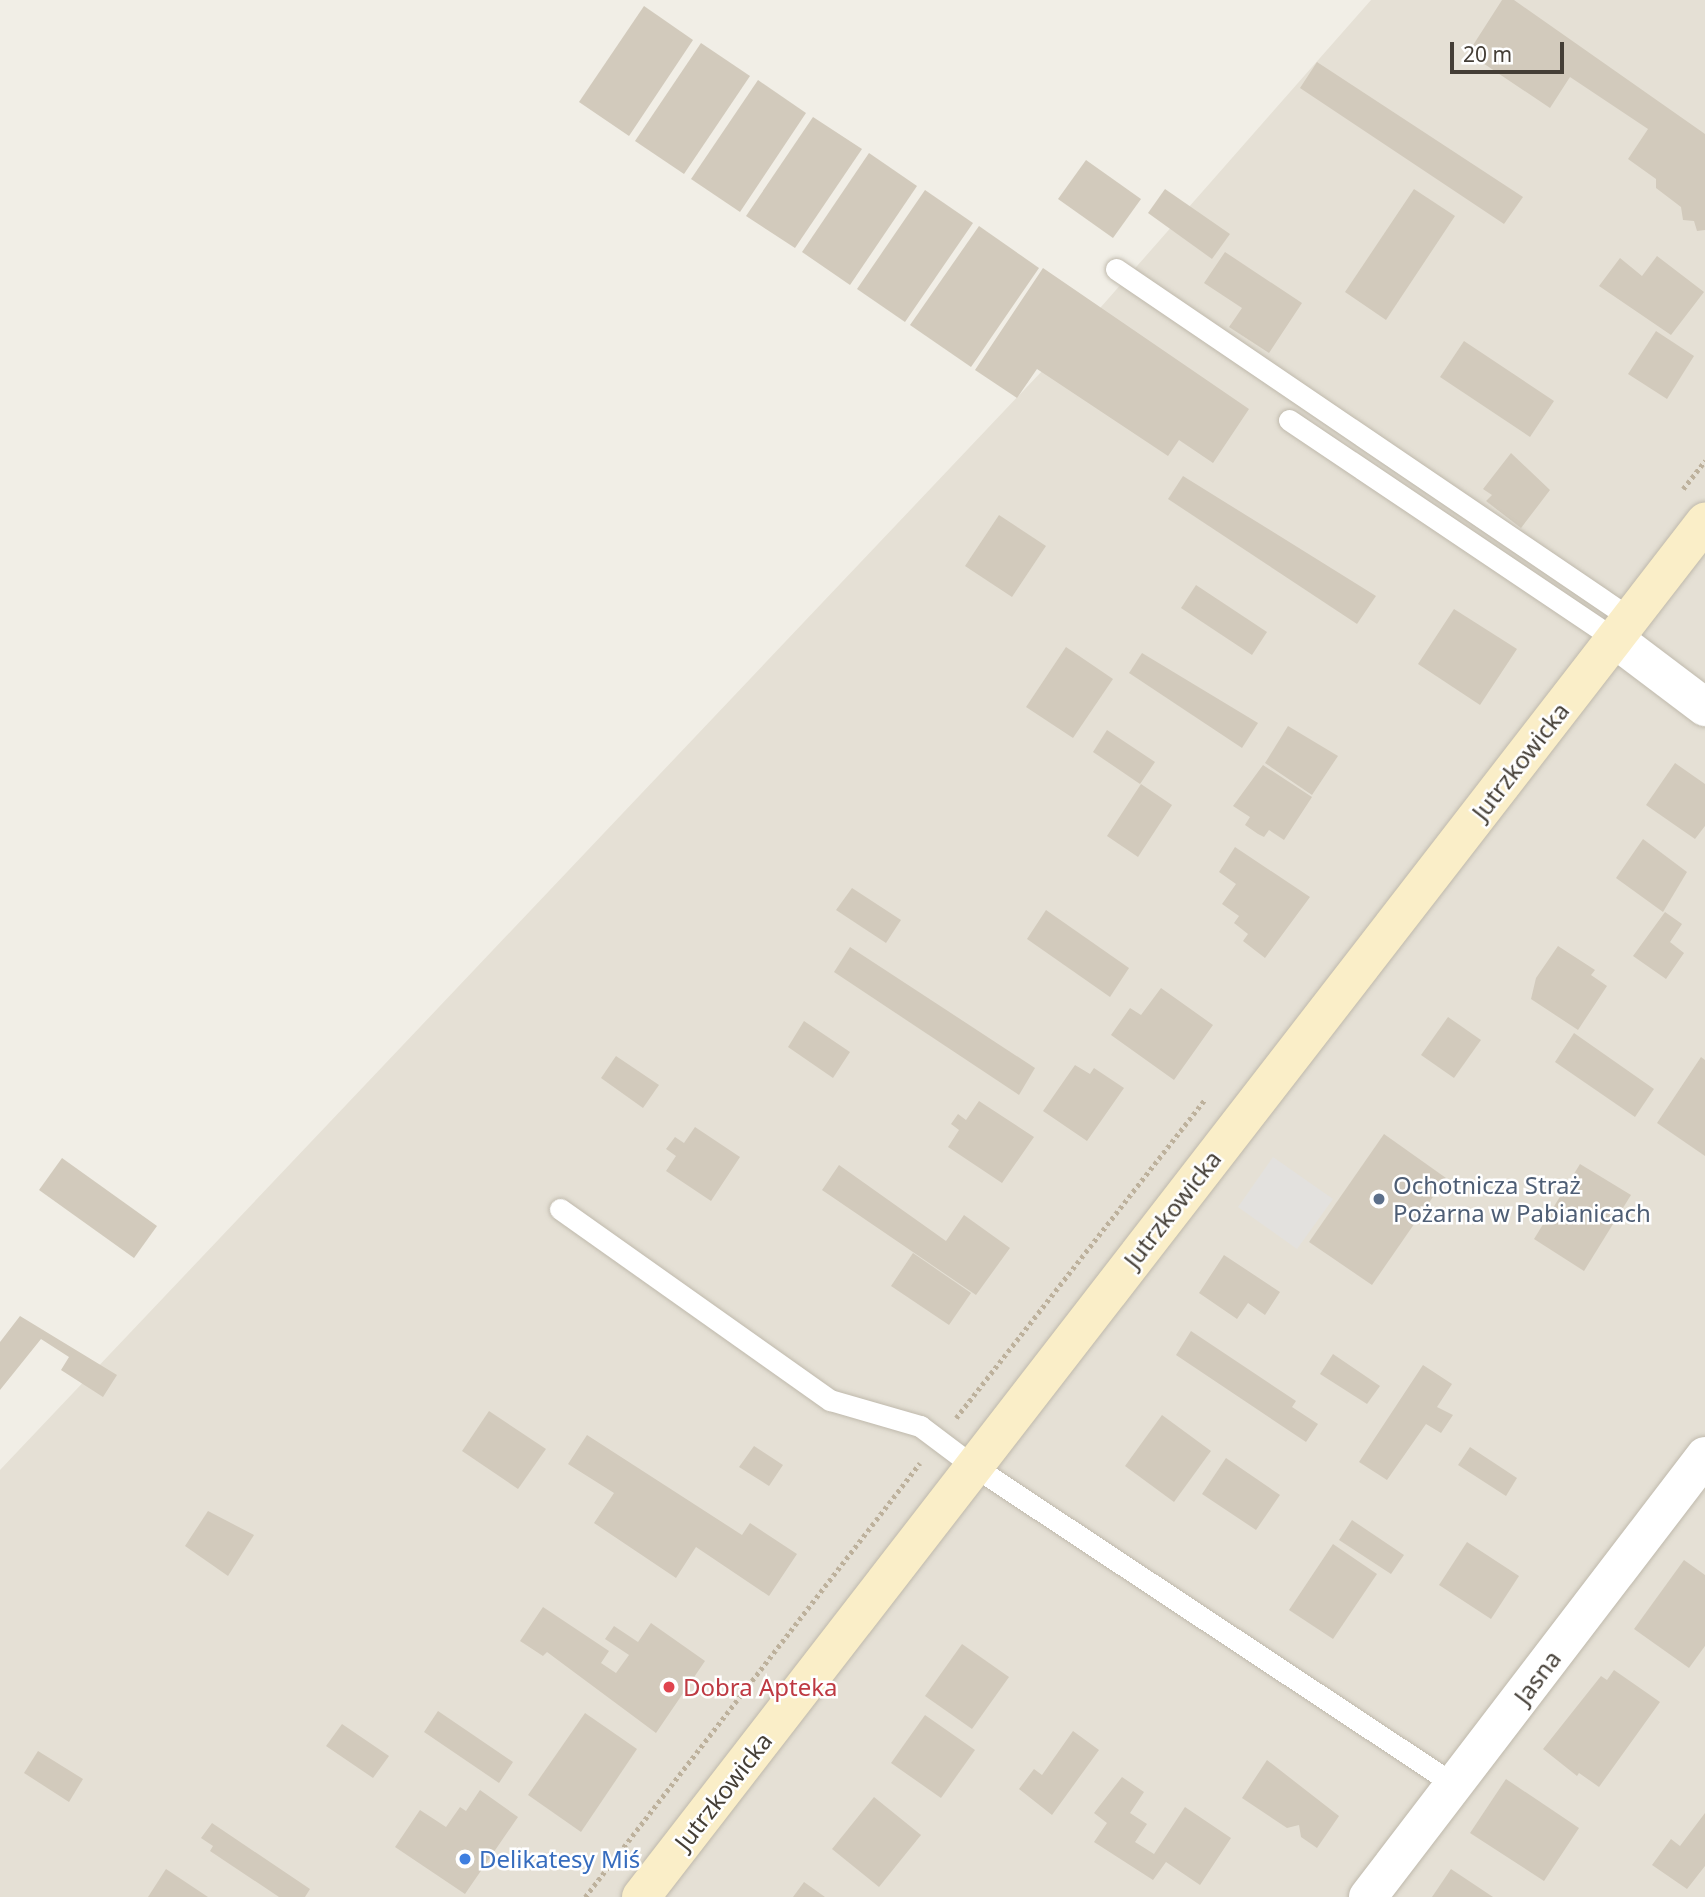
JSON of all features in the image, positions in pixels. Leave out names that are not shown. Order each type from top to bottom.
[{"type":"main road","name":"Jutrzkowicka","points":[[641,1897],[972,1465],[1705,522]]},
{"type":"street","points":[[1623,629],[1705,708]]},
{"type":"street","name":"Jasna","points":[[1368,1897],[1705,1456]]},
{"type":"lane","points":[[1116,269],[1623,629]]},
{"type":"lane","points":[[1289,420],[1623,629]]},
{"type":"lane","points":[[560,1209],[830,1400],[920,1426],[972,1465],[1455,1784]]},
{"type":"path","points":[[1681,492],[1705,461]]},
{"type":"path","points":[[585,1897],[1211,1092]]},
{"type":"shaded area","points":[[1371,0],[1705,0],[1705,1897],[0,1897],[0,1470],[1079,332]]},
{"type":"shaded area","points":[[1273,1157],[1333,1199],[1297,1249],[1238,1207]]},
{"type":"building","points":[[1502,0],[1514,0],[1705,134],[1705,230],[1697,231],[1694,221],[1683,220],[1681,207],[1656,188],[1656,179],[1628,159],[1648,129],[1570,77],[1550,108],[1468,53]]},
{"type":"building","points":[[644,6],[693,40],[629,136],[579,102]]},
{"type":"building","points":[[701,43],[750,76],[684,174],[635,141]]},
{"type":"building","points":[[1317,62],[1523,197],[1504,224],[1300,88]]},
{"type":"building","points":[[758,80],[806,113],[740,212],[691,179]]},
{"type":"building","points":[[813,117],[862,149],[795,248],[746,216]]},
{"type":"building","points":[[869,153],[917,186],[850,285],[802,252]]},
{"type":"building","points":[[1086,160],[1141,199],[1113,238],[1058,199]]},
{"type":"building","points":[[1165,189],[1230,234],[1212,259],[1148,213]]},
{"type":"building","points":[[1414,189],[1455,216],[1386,320],[1345,292]]},
{"type":"building","points":[[925,190],[973,223],[905,322],[857,289]]},
{"type":"building","points":[[979,226],[1039,268],[971,367],[910,325]]},
{"type":"building","points":[[1225,252],[1302,303],[1269,353],[1229,327],[1242,308],[1204,283]]},
{"type":"building","points":[[1657,256],[1704,292],[1671,335],[1599,286],[1620,258],[1642,276]]},
{"type":"building","points":[[1043,268],[1249,409],[1213,463],[1179,440],[1168,456],[1037,369],[1017,398],[975,370]]},
{"type":"building","points":[[1656,331],[1694,356],[1667,399],[1628,374]]},
{"type":"building","points":[[1464,341],[1554,401],[1530,437],[1440,377]]},
{"type":"building","points":[[1511,453],[1550,490],[1521,528],[1486,501],[1492,495],[1483,489]]},
{"type":"building","points":[[1183,476],[1376,596],[1357,624],[1168,499]]},
{"type":"building","points":[[999,515],[1046,546],[1012,597],[965,566]]},
{"type":"building","points":[[1196,585],[1267,632],[1252,655],[1181,608]]},
{"type":"building","points":[[1454,609],[1517,649],[1480,705],[1418,664]]},
{"type":"building","points":[[1066,647],[1113,679],[1073,738],[1026,707]]},
{"type":"building","points":[[1142,653],[1258,723],[1242,748],[1129,673]]},
{"type":"building","points":[[1288,726],[1338,756],[1312,795],[1265,763]]},
{"type":"building","points":[[1107,730],[1155,762],[1140,784],[1093,752]]},
{"type":"building","points":[[1675,763],[1705,784],[1705,826],[1695,839],[1646,805]]},
{"type":"building","points":[[1263,765],[1312,797],[1284,840],[1269,830],[1264,837],[1258,834],[1245,825],[1250,817],[1233,806]]},
{"type":"building","points":[[1141,784],[1172,805],[1138,857],[1107,836]]},
{"type":"building","points":[[1643,839],[1687,872],[1663,912],[1616,878]]},
{"type":"building","points":[[1235,847],[1310,897],[1265,958],[1243,941],[1248,934],[1234,923],[1239,916],[1222,904],[1236,884],[1219,872]]},
{"type":"building","points":[[852,888],[901,920],[886,943],[836,910]]},
{"type":"building","points":[[1046,910],[1129,968],[1110,997],[1027,939]]},
{"type":"building","points":[[1665,912],[1682,924],[1670,942],[1684,953],[1666,979],[1633,956]]},
{"type":"building","points":[[1558,946],[1595,970],[1591,975],[1607,986],[1578,1030],[1531,999],[1536,978]]},
{"type":"building","points":[[850,947],[1035,1068],[1019,1095],[834,972]]},
{"type":"building","points":[[1161,988],[1213,1025],[1174,1080],[1111,1035],[1130,1008],[1141,1015]]},
{"type":"building","points":[[1448,1017],[1481,1040],[1454,1078],[1421,1055]]},
{"type":"building","points":[[804,1021],[850,1052],[833,1078],[788,1047]]},
{"type":"building","points":[[1574,1033],[1654,1089],[1635,1117],[1555,1062]]},
{"type":"building","points":[[616,1056],[659,1085],[643,1108],[601,1078]]},
{"type":"building","points":[[1701,1057],[1705,1060],[1705,1156],[1657,1123]]},
{"type":"building","points":[[1075,1065],[1090,1074],[1094,1068],[1124,1088],[1087,1141],[1043,1111]]},
{"type":"building","points":[[979,1101],[1034,1137],[1002,1183],[948,1147],[959,1130],[951,1124],[958,1114],[966,1120]]},
{"type":"building","points":[[695,1127],[740,1157],[711,1201],[666,1171],[676,1156],[666,1149],[675,1137],[684,1143]]},
{"type":"building","points":[[1384,1134],[1446,1178],[1372,1285],[1309,1242]]},
{"type":"building","points":[[62,1158],[157,1226],[134,1258],[39,1190]]},
{"type":"building","points":[[1580,1164],[1631,1195],[1584,1271],[1534,1239]]},
{"type":"building","points":[[839,1165],[946,1241],[964,1215],[1010,1248],[976,1295],[822,1190]]},
{"type":"building","points":[[913,1253],[971,1293],[949,1325],[891,1286]]},
{"type":"building","points":[[1224,1255],[1280,1292],[1265,1315],[1248,1303],[1237,1319],[1199,1293]]},
{"type":"building","points":[[20,1316],[117,1375],[103,1397],[61,1370],[69,1357],[41,1339],[0,1390],[0,1342]]},
{"type":"building","points":[[1191,1331],[1296,1401],[1292,1407],[1318,1424],[1306,1442],[1176,1355]]},
{"type":"building","points":[[1333,1354],[1380,1386],[1367,1404],[1320,1374]]},
{"type":"building","points":[[1423,1365],[1452,1384],[1437,1407],[1453,1415],[1441,1433],[1426,1424],[1387,1480],[1359,1462]]},
{"type":"building","points":[[489,1411],[546,1449],[518,1489],[462,1451]]},
{"type":"building","points":[[1162,1415],[1211,1451],[1174,1502],[1125,1466]]},
{"type":"building","points":[[587,1435],[742,1535],[750,1523],[797,1554],[769,1596],[696,1547],[676,1578],[594,1523],[614,1493],[568,1464]]},
{"type":"building","points":[[754,1446],[783,1465],[769,1486],[739,1467]]},
{"type":"building","points":[[1470,1447],[1517,1478],[1506,1496],[1458,1465]]},
{"type":"building","points":[[1226,1458],[1280,1495],[1256,1530],[1202,1494]]},
{"type":"building","points":[[208,1511],[254,1535],[228,1576],[185,1546]]},
{"type":"building","points":[[1352,1520],[1404,1555],[1391,1574],[1339,1540]]},
{"type":"building","points":[[1467,1542],[1519,1576],[1491,1619],[1439,1585]]},
{"type":"building","points":[[1333,1544],[1377,1574],[1333,1639],[1289,1610]]},
{"type":"building","points":[[1684,1560],[1705,1575],[1705,1646],[1689,1668],[1634,1629]]},
{"type":"building","points":[[543,1607],[609,1651],[601,1663],[616,1673],[629,1655],[605,1639],[614,1626],[638,1642],[651,1623],[705,1661],[656,1733],[547,1652],[543,1656],[520,1641]]},
{"type":"building","points":[[962,1644],[1009,1677],[972,1729],[925,1696]]},
{"type":"building","points":[[1614,1670],[1660,1702],[1599,1787],[1579,1773],[1577,1776],[1543,1749],[1601,1676],[1607,1680]]},
{"type":"building","points":[[438,1711],[513,1762],[499,1783],[424,1732]]},
{"type":"building","points":[[585,1713],[637,1749],[581,1832],[528,1795]]},
{"type":"building","points":[[925,1715],[975,1750],[941,1798],[891,1763]]},
{"type":"building","points":[[342,1724],[389,1756],[373,1778],[326,1746]]},
{"type":"building","points":[[1073,1731],[1099,1750],[1052,1815],[1019,1789],[1034,1769],[1042,1775]]},
{"type":"building","points":[[38,1751],[83,1779],[69,1802],[24,1773]]},
{"type":"building","points":[[1267,1760],[1339,1816],[1317,1848],[1301,1837],[1299,1825],[1287,1828],[1242,1798]]},
{"type":"building","points":[[1122,1777],[1144,1792],[1130,1813],[1147,1824],[1135,1842],[1154,1854],[1185,1807],[1231,1838],[1200,1885],[1166,1862],[1153,1880],[1094,1842],[1107,1823],[1094,1813]]},
{"type":"building","points":[[1506,1779],[1579,1828],[1544,1881],[1470,1833]]},
{"type":"building","points":[[480,1790],[518,1817],[465,1894],[395,1847],[420,1810],[446,1827],[460,1807],[466,1811]]},
{"type":"building","points":[[874,1797],[921,1835],[879,1887],[832,1849]]},
{"type":"building","points":[[1705,1813],[1705,1866],[1687,1889],[1652,1865],[1671,1839],[1680,1846]]},
{"type":"building","points":[[212,1823],[310,1889],[305,1897],[279,1897],[210,1851],[213,1846],[201,1838]]},
{"type":"building","points":[[166,1869],[208,1897],[148,1897]]},
{"type":"building","points":[[1451,1869],[1493,1897],[1432,1897]]},
{"type":"building","points":[[804,1882],[825,1897],[793,1897]]},
{"type":"place","name":"Ochotnicza Straż Pożarna w Pabianicach","points":[[1379,1199]]},
{"type":"place","name":"Dobra Apteka","points":[[669,1687]]},
{"type":"place","name":"Delikatesy Miś","points":[[465,1859]]}]
